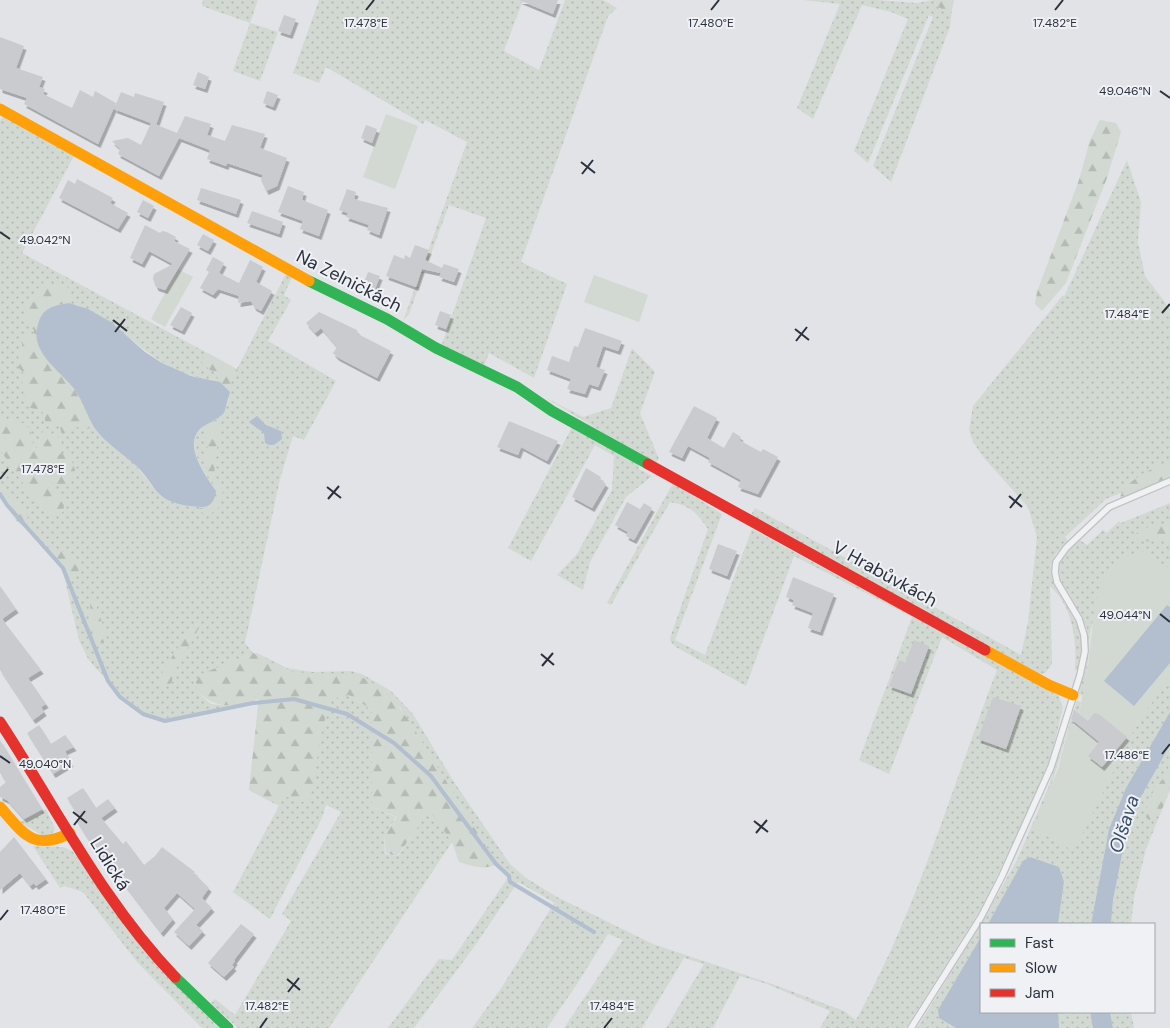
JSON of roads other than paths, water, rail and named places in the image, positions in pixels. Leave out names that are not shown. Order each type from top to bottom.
[{"type":"street","name":"Na Zelničkách","points":[[0,109],[325,290],[387,319],[436,348],[517,387],[552,411],[681,482]]},
{"type":"street","name":"V Hrabůvkách","points":[[681,482],[1073,696]]},
{"type":"street","name":"Lidická","points":[[0,722],[102,885],[135,932],[167,969],[228,1028]]},
{"type":"street","points":[[0,807],[33,841],[52,843],[70,833]]},
{"type":"lane","points":[[911,1028],[981,917],[1052,767],[1083,664],[1084,635],[1079,619],[1057,582],[1056,562],[1066,548],[1112,505],[1170,481]]},
{"type":"water","points":[[69,303],[88,309],[111,322],[145,352],[162,363],[191,376],[220,382],[230,392],[224,413],[200,429],[195,436],[194,444],[198,461],[216,491],[213,501],[209,505],[200,507],[181,504],[170,501],[159,494],[140,470],[106,441],[94,427],[75,390],[46,359],[37,341],[36,332],[41,316],[55,306]]},
{"type":"water","points":[[257,416],[266,425],[281,431],[282,439],[274,445],[265,443],[264,433],[249,422]]},
{"type":"water","points":[[1167,605],[1170,607],[1170,663],[1134,706],[1104,681]]},
{"type":"water","name":"Olšava","points":[[1170,712],[1170,745],[1139,800],[1125,839],[1113,900],[1111,923],[1091,923],[1109,829],[1126,788]]},
{"type":"water","points":[[1030,857],[1059,867],[1064,882],[1058,923],[989,923],[1023,861]]},
{"type":"water","points":[[980,939],[980,1013],[1058,1013],[1059,1028],[956,1028],[939,1018],[938,1010]]},
{"type":"water","points":[[1090,1013],[1110,1013],[1113,1028],[1093,1028]]},
{"type":"waterway","points":[[0,494],[7,505],[63,568],[108,681],[120,697],[143,714],[165,721],[253,703],[294,699],[347,714],[394,743],[431,776],[496,864],[509,876],[510,882],[594,932]]}]
